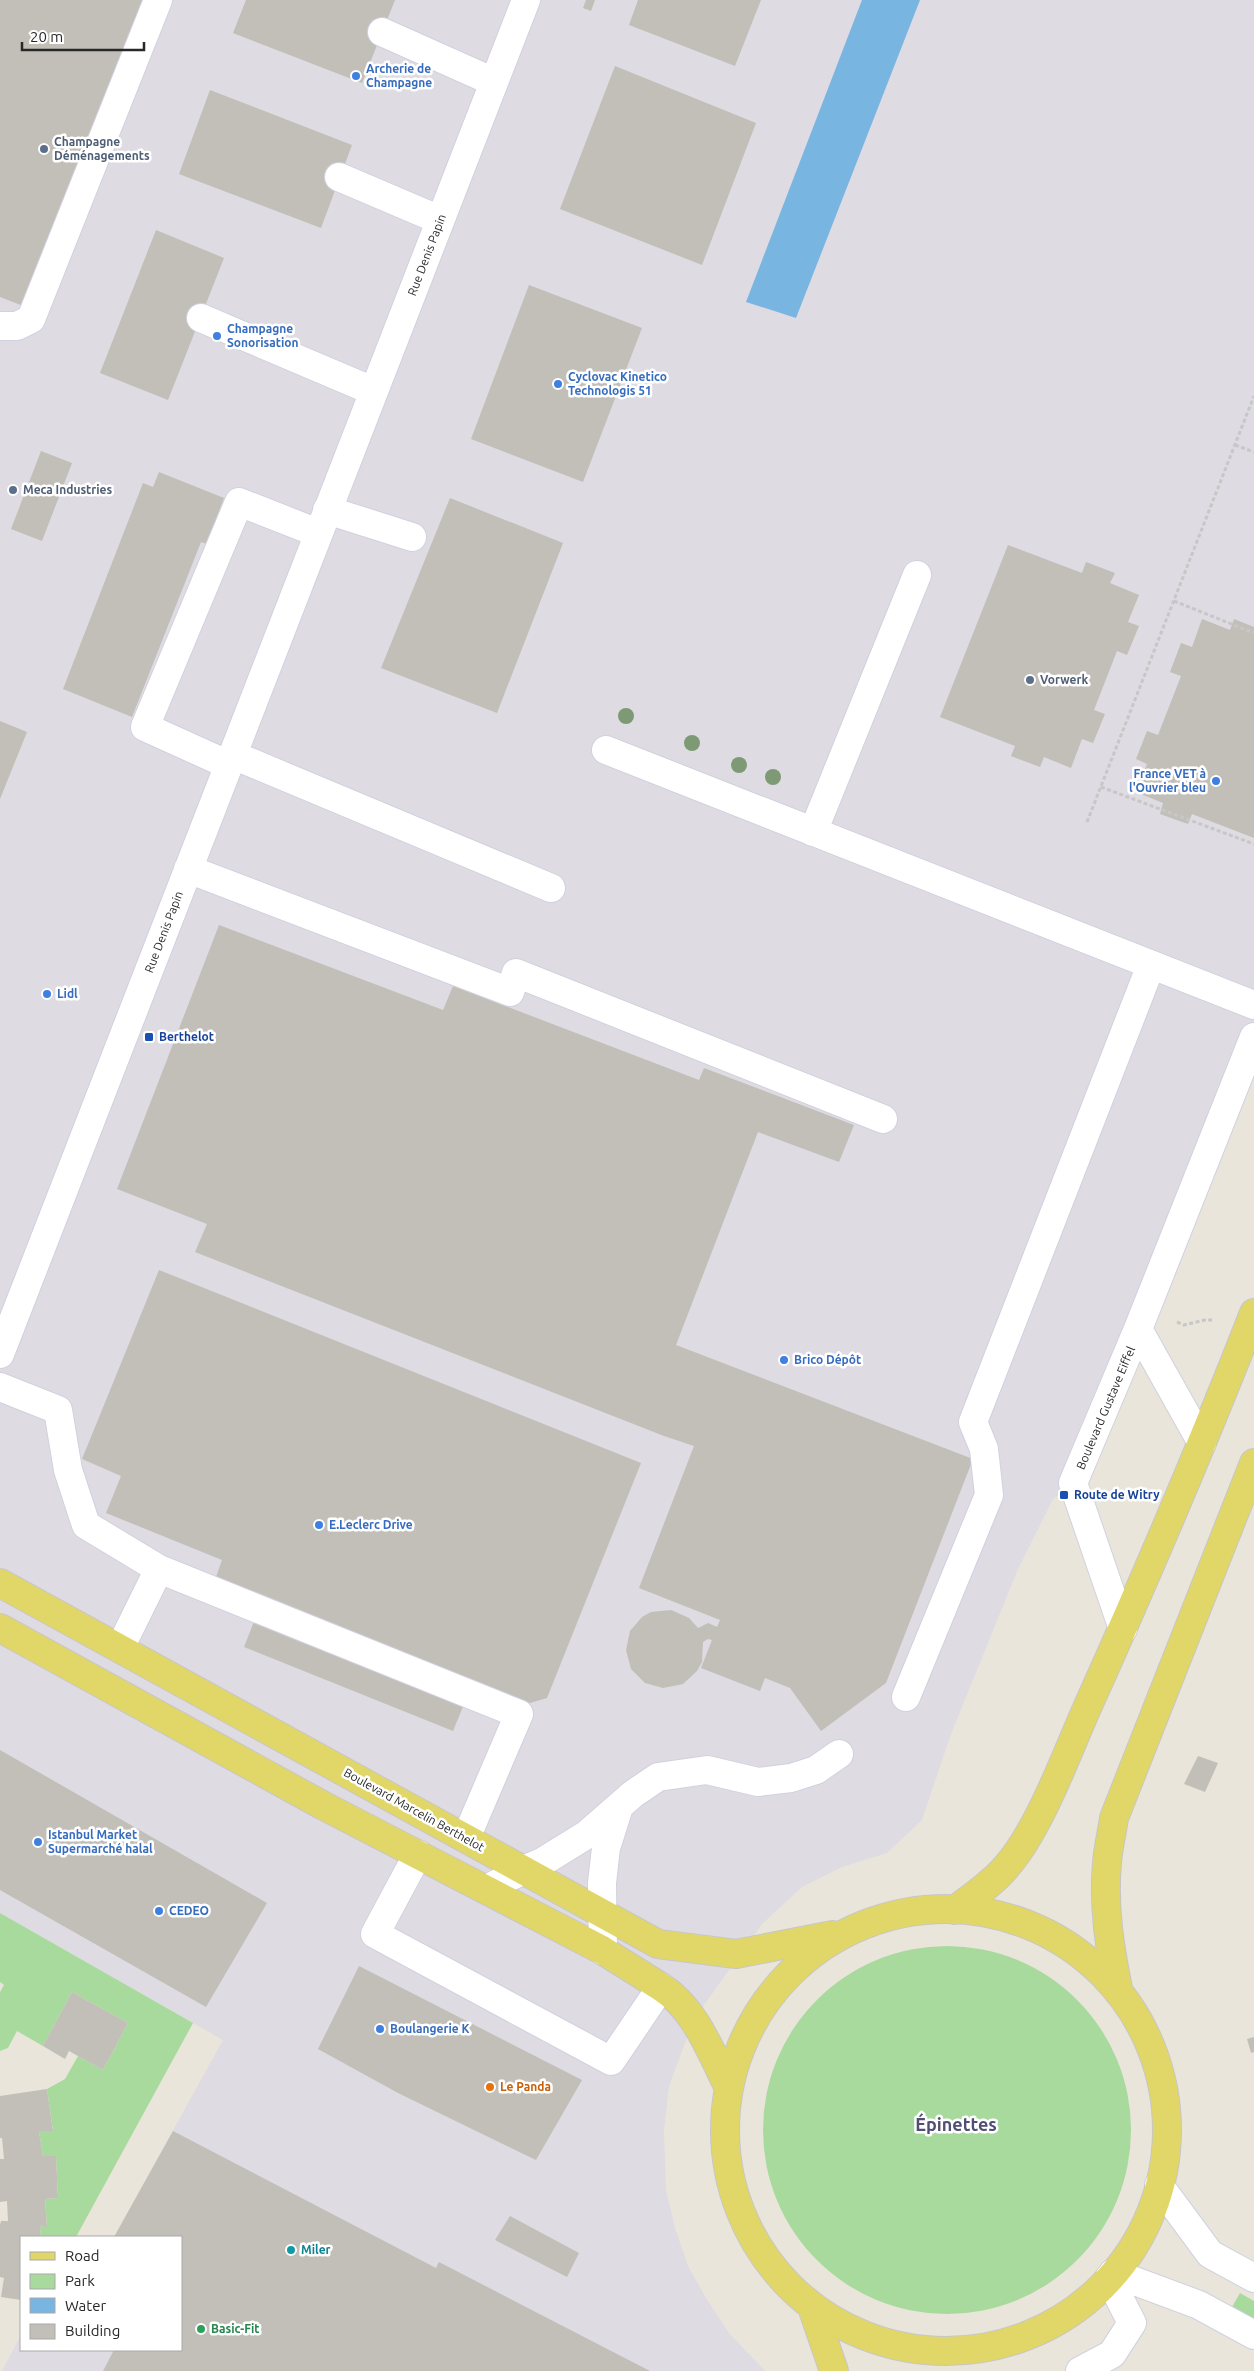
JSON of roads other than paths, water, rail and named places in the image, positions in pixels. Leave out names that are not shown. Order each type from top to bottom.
[{"type":"main road","points":[[955,1910],[1008,1866],[1026,1839],[1044,1804],[1123,1629],[1202,1444],[1251,1322]]},
{"type":"main road","points":[[1119,1993],[1109,1942],[1106,1905],[1107,1863],[1114,1818],[1254,1463]]},
{"type":"main road","name":"Boulevard Marcelin Berthelot","points":[[0,1583],[658,1944],[736,1954],[849,1932]]},
{"type":"main road","points":[[0,1628],[316,1801],[603,1951],[661,1986],[668,1991],[694,2020],[729,2088]]},
{"type":"main road","points":[[929,1910],[955,1910],[1007,1918],[1038,1930],[1085,1959],[1119,1993],[1142,2029],[1157,2066],[1162,2085],[1166,2132],[1164,2166],[1141,2233],[1111,2276],[1080,2306],[1048,2326],[1002,2344],[961,2351],[914,2349],[888,2344],[847,2328],[812,2307],[775,2271],[757,2246],[742,2216],[730,2182],[725,2127],[729,2088],[740,2050],[767,2001],[804,1961],[849,1932],[899,1915],[929,1910]]},
{"type":"main road","points":[[812,2307],[834,2371]]},
{"type":"main road","points":[[932,2371],[961,2351]]},
{"type":"street","points":[[0,326],[17,326],[31,319],[158,0]]},
{"type":"street","name":"Rue Denis Papin","points":[[0,1354],[526,0]]},
{"type":"street","points":[[382,32],[494,82]]},
{"type":"street","points":[[339,177],[440,220]]},
{"type":"street","points":[[201,318],[374,392]]},
{"type":"street","points":[[412,538],[323,521],[240,502],[145,726],[551,888]]},
{"type":"street","points":[[813,832],[917,575]]},
{"type":"street","points":[[606,750],[1254,1005]]},
{"type":"street","points":[[188,870],[510,992],[516,973],[883,1120]]},
{"type":"street","points":[[906,1697],[989,1495],[984,1449],[974,1422],[1151,964]]},
{"type":"street","name":"Boulevard Gustave Eiffel","points":[[1123,1629],[1074,1483],[1143,1318],[1254,1037]]},
{"type":"street","name":"Boulevard Gustave Eiffel","points":[[1143,1318],[1202,1444]]},
{"type":"street","points":[[0,1387],[58,1410],[68,1470],[86,1525],[159,1568],[520,1714],[466,1838]]},
{"type":"street","points":[[120,1648],[159,1568]]},
{"type":"street","points":[[487,1889],[522,1870],[544,1861],[586,1835],[633,1794],[658,1777],[707,1770],[758,1782],[790,1778],[816,1770],[839,1754]]},
{"type":"street","points":[[603,1951],[602,1882],[606,1848],[619,1807]]},
{"type":"street","points":[[418,1854],[374,1934],[611,2061],[661,1986]]},
{"type":"street","points":[[1159,2185],[1210,2254],[1254,2278]]},
{"type":"street","points":[[1111,2276],[1199,2305],[1254,2336]]},
{"type":"street","points":[[1080,2371],[1112,2354],[1132,2323],[1111,2276]]},
{"type":"water","points":[[862,0],[920,0],[796,318],[746,302]]},
{"type":"place","name":"Archerie de Champagne","points":[[356,76]]},
{"type":"place","name":"Champagne Déménagements","points":[[44,149]]},
{"type":"place","name":"Champagne Sonorisation","points":[[217,336]]},
{"type":"place","name":"Cyclovac Kinetico Technologis 51","points":[[558,384]]},
{"type":"place","name":"Meca Industries","points":[[13,490]]},
{"type":"place","name":"Vorwerk","points":[[1030,680]]},
{"type":"place","name":"France VET à l'Ouvrier bleu","points":[[1216,781]]},
{"type":"place","name":"Lidl","points":[[47,994]]},
{"type":"place","name":"Berthelot","points":[[149,1037]]},
{"type":"place","name":"Brico Dépôt","points":[[784,1360]]},
{"type":"place","name":"Route de Witry","points":[[1064,1495]]},
{"type":"place","name":"E.Leclerc Drive","points":[[319,1525]]},
{"type":"place","name":"Istanbul Market Supermarché halal","points":[[38,1842]]},
{"type":"place","name":"CEDEO","points":[[159,1911]]},
{"type":"place","name":"Boulangerie K","points":[[380,2029]]},
{"type":"place","name":"Le Panda","points":[[490,2087]]},
{"type":"place","name":"Miler","points":[[291,2250]]},
{"type":"place","name":"Basic-Fit","points":[[201,2329]]},
{"type":"district","name":"Épinettes","points":[[956,2125]]}]
